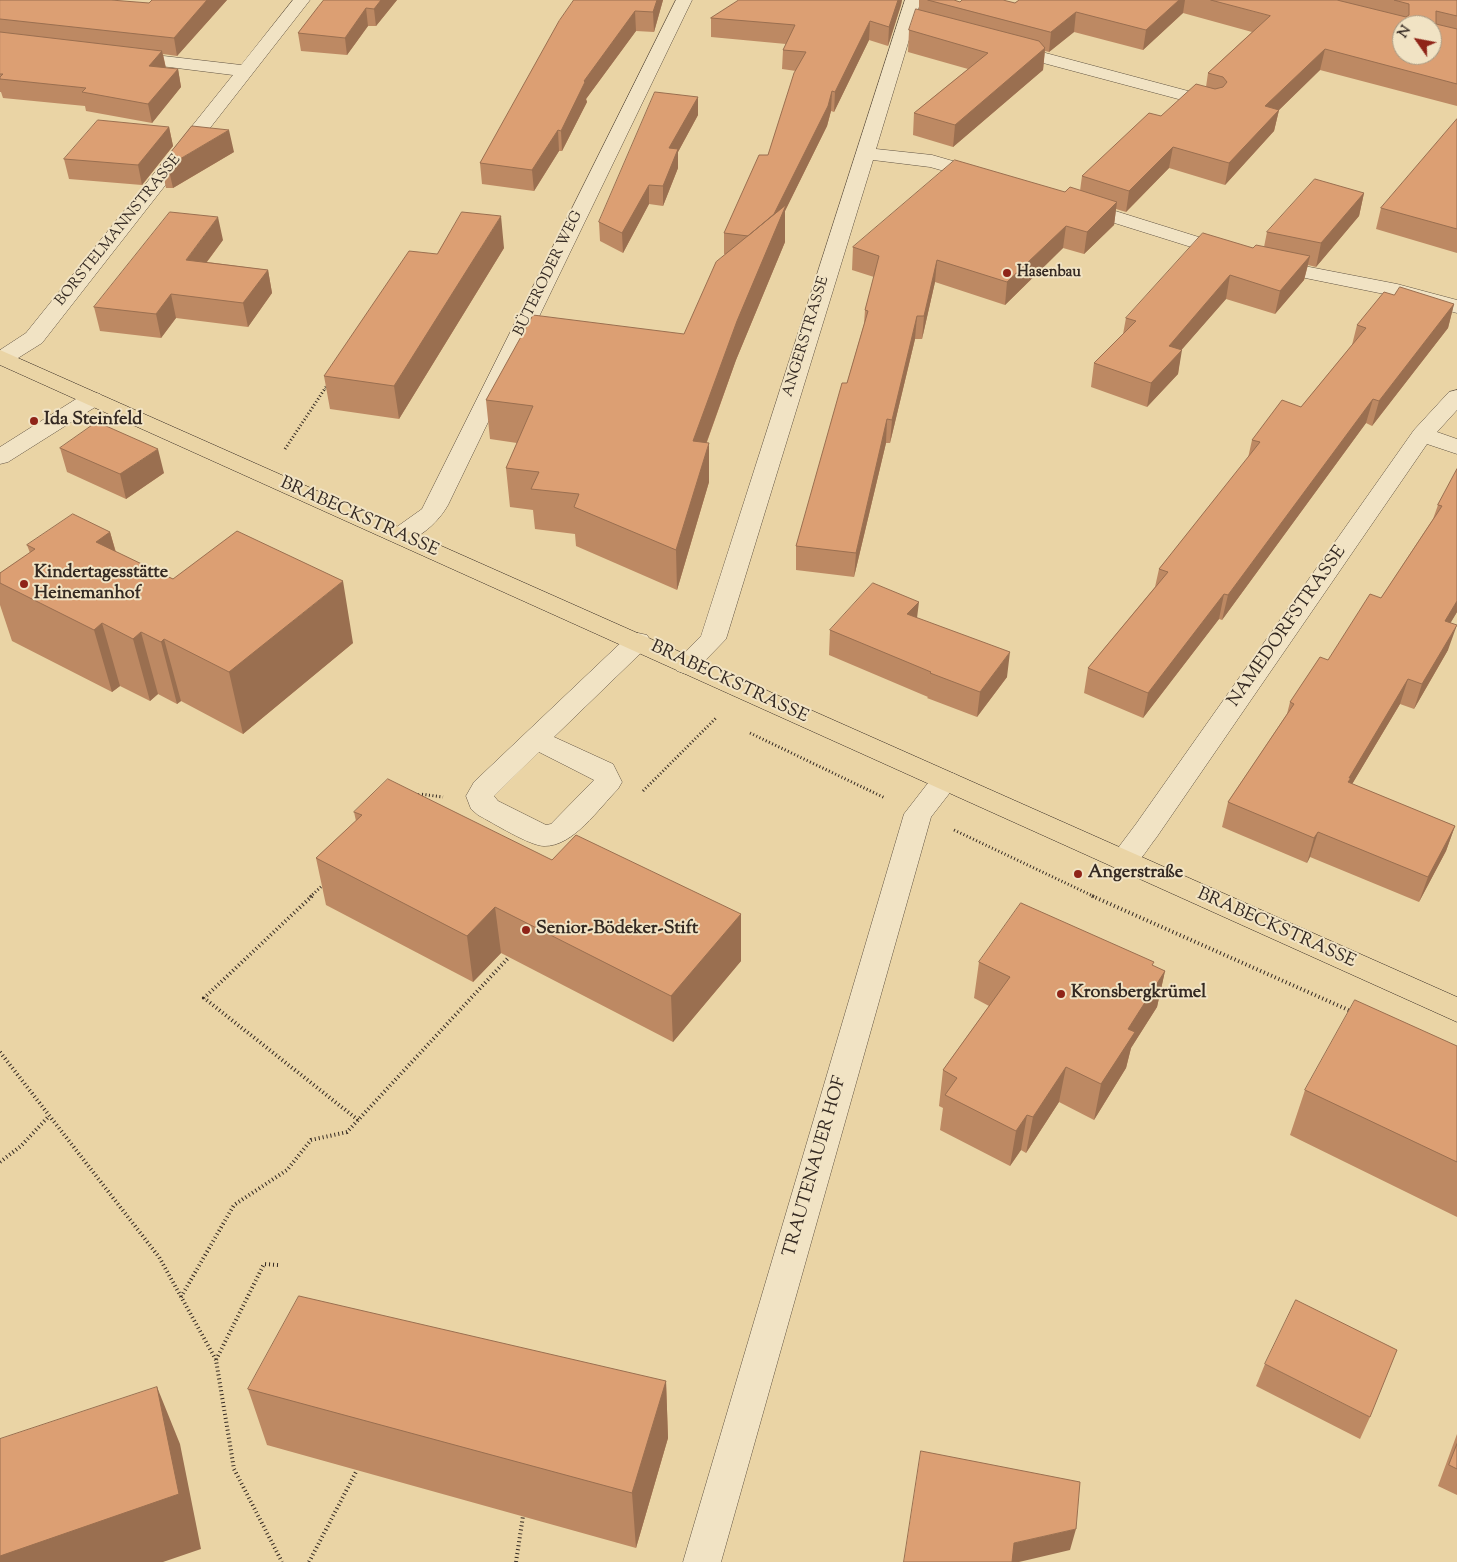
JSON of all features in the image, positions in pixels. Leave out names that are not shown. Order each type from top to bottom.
[{"type":"main road","name":"BRABECKSTRASSE","points":[[1,357],[638,641],[686,665],[1457,1010]]},
{"type":"street","name":"BORSTELMANNSTRASSE","points":[[1,357],[34,338],[302,0]]},
{"type":"street","name":"BÜTERODER WEG","points":[[400,536],[431,514],[436,505],[684,0]]},
{"type":"street","name":"ANGERSTRASSE","points":[[686,665],[713,639],[864,153],[915,24],[913,0]]},
{"type":"street","points":[[992,44],[1212,103]]},
{"type":"street","points":[[108,55],[246,71]]},
{"type":"street","points":[[864,153],[932,161],[1006,183]]},
{"type":"street","points":[[1062,200],[1267,265],[1397,290],[1457,307]]},
{"type":"street","name":"NAMEDORFSTRASSE","points":[[1123,860],[1146,831],[1422,435],[1457,397]]},
{"type":"street","points":[[0,457],[92,399]]},
{"type":"street","points":[[1422,435],[1457,447]]},
{"type":"street","points":[[535,739],[603,771],[608,776],[608,782],[561,831],[543,836],[488,808],[481,802],[480,796],[484,789],[535,739],[638,641]]},
{"type":"street","name":"TRAUTENAUER HOF","points":[[702,1562],[918,814],[945,781]]},
{"type":"path","points":[[267,477],[332,378]]},
{"type":"path","points":[[708,713],[725,721]]},
{"type":"path","points":[[743,730],[1135,916],[1164,927],[1359,1015]]},
{"type":"path","points":[[413,800],[420,794],[481,802]]},
{"type":"path","points":[[329,880],[204,998],[358,1120]]},
{"type":"path","points":[[181,1297],[234,1205],[287,1170],[311,1140],[347,1132],[509,957]]},
{"type":"path","points":[[0,1052],[159,1257],[216,1360],[234,1469],[282,1562]]},
{"type":"path","points":[[0,1162],[21,1146],[49,1116]]},
{"type":"path","points":[[216,1360],[264,1264],[278,1265]]},
{"type":"path","points":[[309,1562],[357,1470]]},
{"type":"path","points":[[516,1562],[523,1516]]},
{"type":"building","points":[[0,0],[111,0],[149,3],[152,0],[207,0],[174,38],[0,19]]},
{"type":"building","points":[[324,0],[381,0],[374,9],[366,8],[345,38],[298,33]]},
{"type":"building","points":[[574,0],[657,0],[653,12],[635,11],[584,81],[561,131],[558,130],[532,170],[480,163],[559,21]]},
{"type":"building","points":[[739,0],[898,0],[889,27],[870,21],[835,92],[832,91],[828,106],[774,214],[748,236],[724,233],[759,155],[768,155],[794,73],[806,52],[783,50],[795,25],[711,18]]},
{"type":"building","points":[[928,0],[954,0],[960,2],[962,0],[1003,0],[1015,3],[1019,0],[1179,0],[1146,30],[1076,12],[1051,32]]},
{"type":"building","points":[[1211,0],[1337,0],[1398,15],[1392,15],[1392,65],[1442,65],[1442,25],[1457,29],[1457,84],[1325,49],[1265,106],[1279,110],[1229,163],[1173,147],[1129,191],[1082,176],[1149,113],[1161,116],[1196,84],[1215,89],[1223,87],[1227,82],[1223,77],[1208,73],[1270,16]]},
{"type":"building","points":[[1394,0],[1457,0],[1457,16],[1436,11],[1436,15],[1409,15],[1409,4]]},
{"type":"building","points":[[916,9],[1039,41],[1045,48],[955,125],[914,113],[988,53],[909,30]]},
{"type":"building","points":[[0,32],[162,51],[149,66],[178,69],[148,104],[82,92],[86,88],[0,79],[3,74],[0,74]]},
{"type":"building","points":[[655,92],[698,97],[669,148],[678,149],[663,186],[649,185],[622,233],[599,222]]},
{"type":"building","points":[[1457,119],[1457,229],[1381,208]]},
{"type":"building","points":[[98,120],[169,127],[138,165],[64,159]]},
{"type":"building","points":[[192,126],[229,130],[168,166],[161,165]]},
{"type":"building","points":[[955,160],[1065,192],[1070,187],[1117,202],[1087,232],[1066,226],[1007,282],[937,260],[924,316],[917,316],[892,420],[887,419],[856,553],[796,546],[842,383],[847,383],[868,311],[865,310],[879,256],[853,247]]},
{"type":"building","points":[[1315,179],[1364,193],[1321,243],[1267,232]]},
{"type":"building","points":[[786,205],[737,321],[693,441],[709,443],[676,550],[574,507],[579,494],[531,489],[539,472],[506,468],[533,406],[486,400],[533,315],[684,334],[716,262]]},
{"type":"building","points":[[170,212],[218,217],[186,260],[268,270],[243,303],[171,294],[156,314],[94,307]]},
{"type":"building","points":[[462,212],[501,216],[394,386],[324,376],[409,251],[437,254]]},
{"type":"building","points":[[1203,233],[1253,248],[1256,245],[1310,256],[1280,291],[1230,275],[1169,346],[1182,350],[1151,383],[1094,363],[1136,321],[1126,318]]},
{"type":"building","points":[[1400,287],[1454,304],[1379,401],[1373,399],[1228,595],[1224,594],[1148,693],[1088,668],[1168,572],[1159,569],[1260,442],[1252,440],[1282,400],[1301,407],[1366,328],[1357,325],[1384,292],[1394,295]]},
{"type":"building","points":[[97,422],[158,449],[120,474],[60,448]]},
{"type":"building","points":[[1457,469],[1457,601],[1445,621],[1457,625],[1422,684],[1408,679],[1348,782],[1455,826],[1428,877],[1318,832],[1314,838],[1228,802],[1294,704],[1290,702],[1320,657],[1328,660],[1370,594],[1381,598],[1442,506],[1438,505]]},
{"type":"building","points":[[73,514],[110,532],[96,542],[173,579],[237,531],[343,581],[229,672],[164,639],[161,642],[141,632],[133,639],[102,623],[94,630],[0,583],[0,573],[35,549],[27,545]]},
{"type":"building","points":[[873,583],[919,602],[907,614],[1010,652],[980,692],[930,673],[830,630]]},
{"type":"building","points":[[388,779],[552,860],[576,835],[741,914],[671,996],[495,907],[467,936],[316,858],[362,815],[354,812]]},
{"type":"building","points":[[1021,903],[1154,962],[1152,965],[1165,971],[1128,1029],[1135,1032],[1101,1084],[1066,1067],[1033,1117],[1027,1115],[1016,1131],[945,1095],[957,1078],[943,1070],[1010,977],[979,962]]},
{"type":"building","points":[[1355,1000],[1457,1046],[1457,1162],[1305,1090]]},
{"type":"building","points":[[299,1296],[666,1381],[632,1493],[248,1389]]},
{"type":"building","points":[[1296,1300],[1397,1350],[1370,1417],[1265,1364]]},
{"type":"building","points":[[157,1387],[179,1494],[0,1556],[0,1439]]},
{"type":"building","points":[[1457,1444],[1457,1469],[1449,1465]]},
{"type":"building","points":[[921,1451],[1080,1482],[1076,1529],[1014,1543],[1012,1562],[904,1562]]},
{"type":"place","name":"Hasenbau","points":[[1007,273]]},
{"type":"place","name":"Ida Steinfeld","points":[[34,421]]},
{"type":"place","name":"Kindertagesstätte Heinemanhof","points":[[24,584]]},
{"type":"place","name":"Angerstraße","points":[[1078,874]]},
{"type":"place","name":"Senior-Bödeker-Stift","points":[[526,930]]},
{"type":"place","name":"Kronsbergkrümel","points":[[1061,994]]}]
